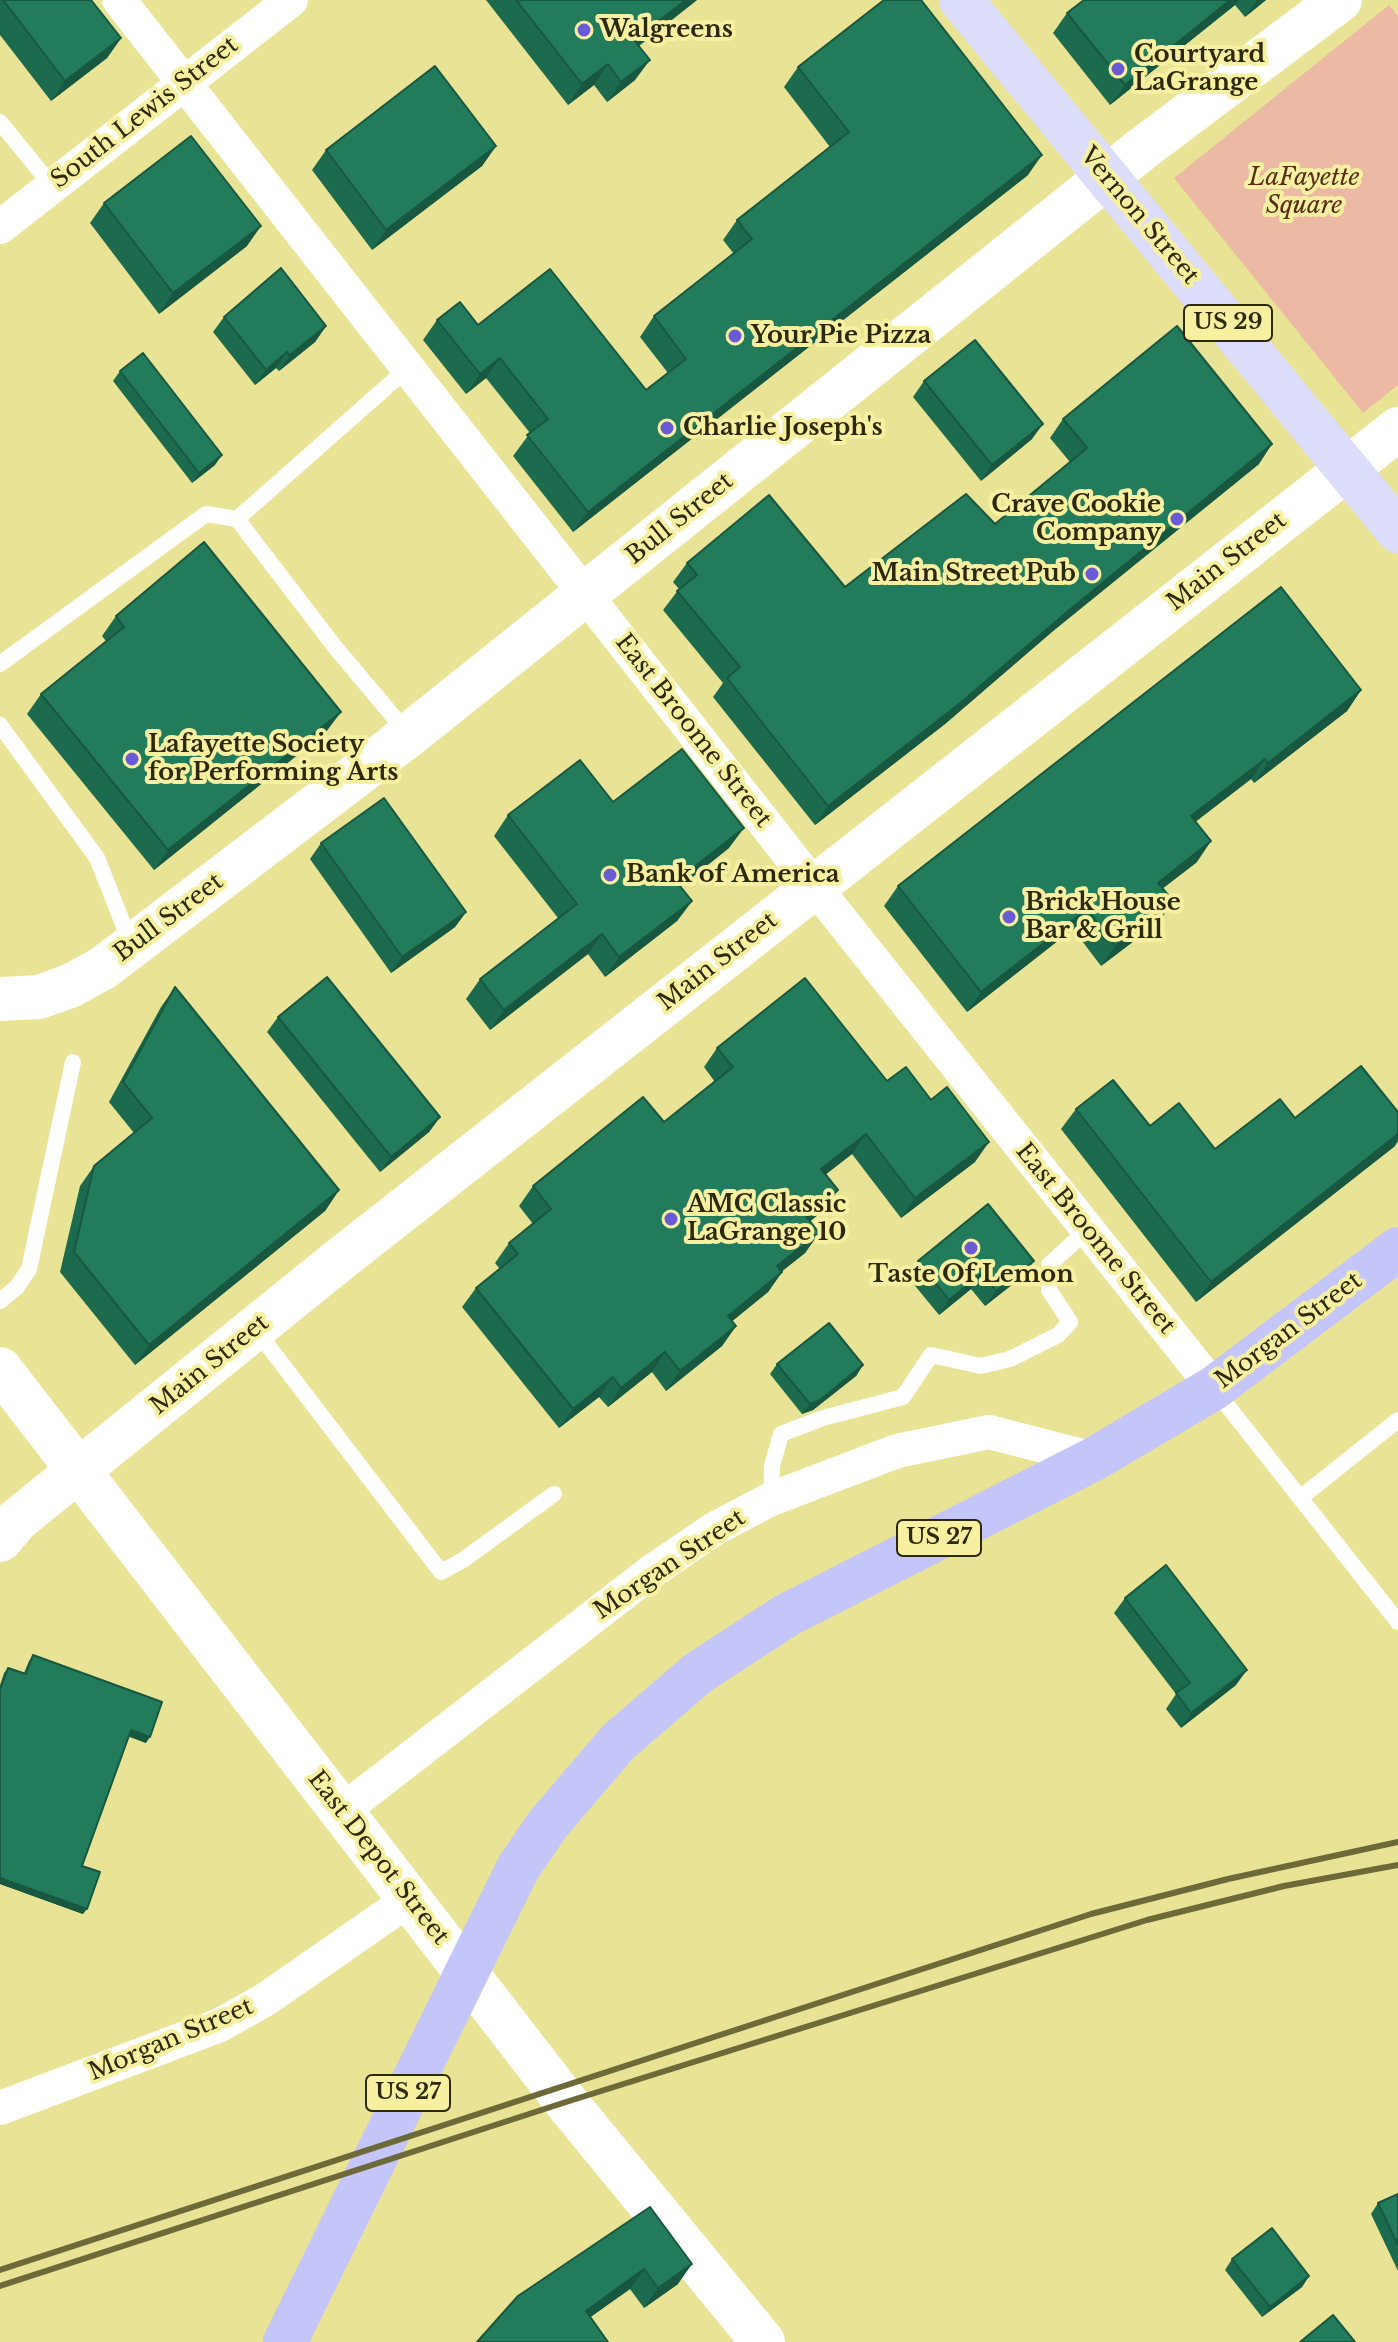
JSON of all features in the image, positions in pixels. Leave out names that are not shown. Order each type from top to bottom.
[{"type":"highway","name":"Morgan Street","points":[[291,2330],[518,1868],[582,1782],[618,1742],[698,1673],[787,1615],[1094,1459],[1214,1388],[1398,1249]]},
{"type":"main road","name":"Vernon Street","points":[[971,3],[1108,178],[1348,468]]},
{"type":"main road","name":"US 29","points":[[1348,468],[1398,531]]},
{"type":"street","name":"East Broome Street","points":[[119,0],[814,886],[1214,1388]]},
{"type":"street","name":"South Lewis Street","points":[[0,227],[291,0]]},
{"type":"street","name":"Bull Street","points":[[0,999],[39,997],[70,986],[103,968],[409,735],[1142,149],[1340,0]]},
{"type":"street","name":"Main Street","points":[[0,1540],[17,1520],[255,1329],[1398,429]]},
{"type":"street","name":"East Depot Street","points":[[0,1369],[566,2102],[763,2342]]},
{"type":"street","name":"Morgan Street","points":[[342,1811],[651,1572],[714,1529],[771,1499],[897,1451],[989,1432],[1094,1459]]},
{"type":"street","name":"Morgan Street","points":[[0,2108],[220,2025],[266,1999],[410,1899]]},
{"type":"lane","points":[[0,122],[52,186]]},
{"type":"lane","points":[[237,519],[408,368]]},
{"type":"lane","points":[[0,664],[206,514],[237,519],[335,647],[409,735]]},
{"type":"lane","points":[[0,725],[97,858],[132,946]]},
{"type":"lane","points":[[0,1301],[17,1287],[29,1269],[73,1062]]},
{"type":"lane","points":[[771,1499],[772,1466],[781,1434],[823,1418],[903,1397],[931,1355],[981,1366],[1010,1359],[1058,1335],[1070,1322],[1049,1290],[1049,1265],[1087,1230]]},
{"type":"lane","points":[[255,1329],[441,1572],[463,1560],[554,1494]]},
{"type":"lane","points":[[1214,1388],[1398,1622]]},
{"type":"lane","points":[[1300,1498],[1398,1420]]},
{"type":"green space","name":"LaFayette Square","points":[[1389,5],[1398,16],[1398,385],[1363,413],[1174,178]]},
{"type":"building","points":[[3,0],[91,0],[121,38],[65,81]]},
{"type":"building","name":"Walgreens","points":[[516,0],[686,0],[634,40],[650,60],[621,82],[608,64],[582,84]]},
{"type":"building","points":[[884,0],[921,0],[1042,155],[588,512],[527,435],[548,419],[500,358],[480,374],[437,320],[460,302],[478,325],[550,269],[646,390],[686,359],[654,316],[752,239],[737,220],[849,132],[798,67]]},
{"type":"building","name":"Courtyard LaGrange","points":[[1084,0],[1230,0],[1125,85],[1067,13]]},
{"type":"building","points":[[435,66],[496,146],[386,230],[326,150]]},
{"type":"building","points":[[191,136],[261,226],[173,293],[104,203]]},
{"type":"building","points":[[281,268],[326,326],[266,370],[224,317]]},
{"type":"building","points":[[1177,326],[1272,444],[959,704],[828,806],[727,678],[740,667],[677,591],[697,575],[687,563],[769,495],[845,587],[966,494],[995,524],[1087,448],[1063,419]]},
{"type":"building","points":[[975,340],[1043,424],[992,465],[924,381]]},
{"type":"building","points":[[143,353],[222,455],[199,473],[120,371]]},
{"type":"building","points":[[204,542],[341,712],[168,850],[41,694],[124,627],[116,616]]},
{"type":"building","points":[[1281,587],[1361,690],[1268,763],[1265,759],[1191,816],[1211,841],[1158,883],[1173,901],[1115,946],[1087,909],[981,992],[898,886]]},
{"type":"building","name":"Bank of America","points":[[682,749],[744,828],[676,881],[692,901],[619,957],[602,934],[504,1010],[480,979],[577,904],[508,815],[580,760],[613,802]]},
{"type":"building","points":[[384,798],[466,912],[402,957],[321,843]]},
{"type":"building","points":[[327,977],[440,1117],[391,1157],[278,1017]]},
{"type":"building","name":"AMC Classic LaGrange 10","points":[[805,978],[887,1081],[906,1067],[931,1100],[947,1087],[989,1142],[915,1198],[866,1134],[821,1169],[838,1190],[806,1216],[819,1233],[777,1266],[782,1272],[728,1316],[736,1326],[680,1371],[665,1352],[621,1388],[613,1377],[573,1409],[476,1288],[518,1254],[509,1243],[551,1209],[533,1186],[643,1097],[664,1122],[733,1067],[717,1048]]},
{"type":"building","points":[[175,987],[339,1190],[149,1345],[74,1252],[94,1166],[152,1118],[123,1082]]},
{"type":"building","points":[[1361,1066],[1398,1112],[1398,1134],[1211,1282],[1076,1109],[1113,1080],[1150,1126],[1179,1103],[1215,1149],[1280,1099],[1295,1118]]},
{"type":"building","name":"Taste Of Lemon","points":[[988,1204],[1034,1261],[996,1291],[982,1273],[949,1300],[918,1261]]},
{"type":"building","points":[[829,1323],[863,1365],[820,1400],[810,1404],[777,1364]]},
{"type":"building","points":[[1166,1565],[1247,1670],[1191,1713],[1176,1693],[1190,1683],[1125,1598]]},
{"type":"building","points":[[33,1655],[162,1702],[150,1737],[131,1730],[82,1866],[100,1872],[87,1909],[0,1878],[0,1690],[8,1668],[26,1674]]},
{"type":"building","points":[[1398,2194],[1398,2245],[1378,2203]]},
{"type":"building","points":[[650,2207],[692,2264],[658,2288],[644,2269],[586,2311],[608,2342],[477,2342],[518,2296]]},
{"type":"building","points":[[1272,2228],[1309,2276],[1270,2307],[1232,2259]]},
{"type":"building","points":[[1333,2315],[1355,2342],[1300,2342]]},
{"type":"railway","points":[[0,2270],[1091,1914],[1228,1879],[1398,1842]]},
{"type":"railway","points":[[0,2286],[566,2102],[1147,1920],[1284,1886],[1398,1865]]},
{"type":"place","name":"Walgreens","points":[[584,30]]},
{"type":"place","name":"Courtyard LaGrange","points":[[1118,69]]},
{"type":"place","name":"Your Pie Pizza","points":[[735,336]]},
{"type":"place","name":"Charlie Joseph's","points":[[667,428]]},
{"type":"place","name":"Crave Cookie Company","points":[[1177,519]]},
{"type":"place","name":"Main Street Pub","points":[[1092,574]]},
{"type":"place","name":"Lafayette Society for Performing Arts","points":[[132,759]]},
{"type":"place","name":"Bank of America","points":[[610,875]]},
{"type":"place","name":"Brick House Bar & Grill","points":[[1009,917]]},
{"type":"place","name":"AMC Classic LaGrange 10","points":[[671,1219]]},
{"type":"place","name":"Taste Of Lemon","points":[[971,1248]]}]
